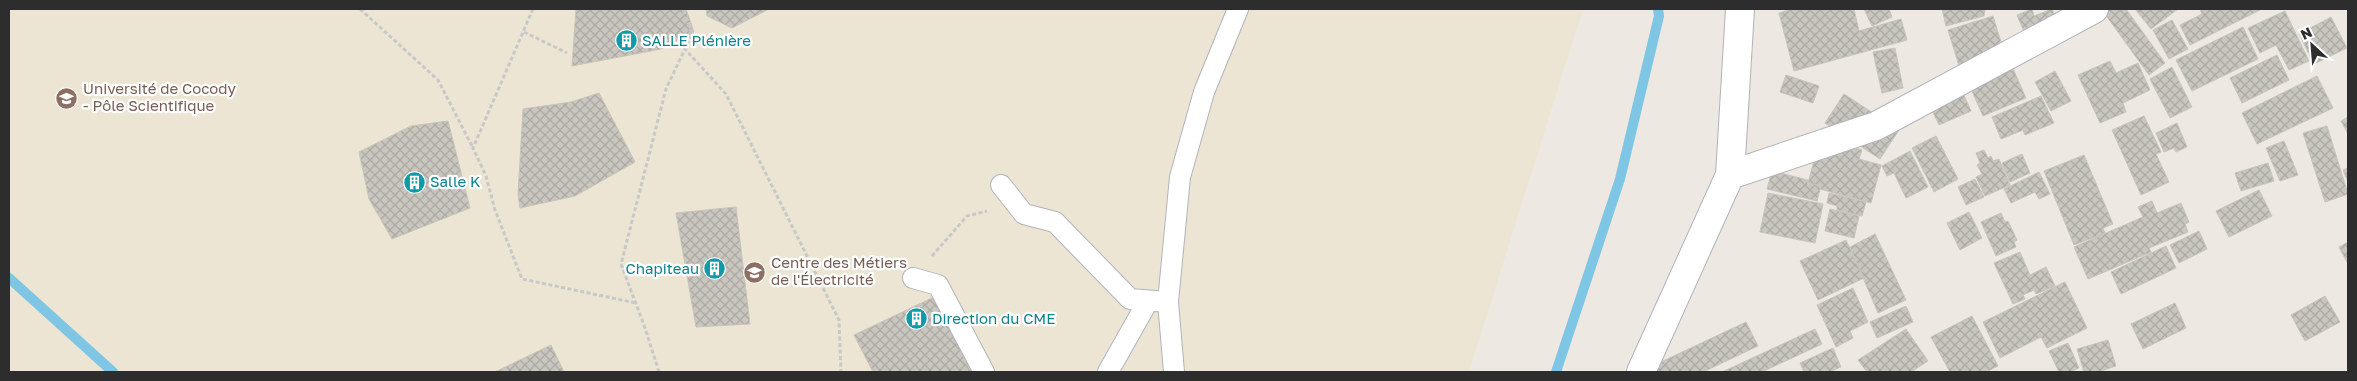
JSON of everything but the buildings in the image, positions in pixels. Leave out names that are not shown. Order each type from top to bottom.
[{"type":"street","points":[[1641,372],[1730,175],[1740,9]]},
{"type":"street","points":[[1730,175],[1876,126],[2094,9]]},
{"type":"lane","points":[[1174,372],[1158,301],[1180,177],[1204,92],[1238,9]]},
{"type":"lane","points":[[1001,185],[1024,214],[1055,222],[1130,299],[1158,301]]},
{"type":"lane","points":[[914,278],[938,285],[984,372]]},
{"type":"lane","points":[[1108,372],[1158,301]]},
{"type":"path","points":[[360,9],[438,80],[486,176],[495,210],[522,279],[636,303]]},
{"type":"path","points":[[473,148],[533,9]]},
{"type":"path","points":[[658,372],[636,303],[621,264],[666,90],[692,34],[683,9]]},
{"type":"path","points":[[524,32],[567,54]]},
{"type":"path","points":[[684,48],[726,94],[838,320],[841,372]]},
{"type":"path","points":[[914,278],[967,216],[1016,204]]},
{"type":"shaded area","name":"Centre des Métiers de l'Électricité","points":[[9,9],[1583,9],[1469,372],[9,372]]},
{"type":"waterway","points":[[1556,372],[1620,179],[1659,16],[1658,9]]},
{"type":"waterway","points":[[9,278],[113,372]]},
{"type":"place","name":"SALLE Plénière","points":[[626,41]]},
{"type":"place","name":"Université de Cocody - Pôle Scientifique","points":[[67,98]]},
{"type":"place","name":"Salle K","points":[[414,182]]},
{"type":"place","name":"Chapiteau","points":[[715,269]]},
{"type":"place","name":"Centre des Métiers de l'Électricité","points":[[755,272]]},
{"type":"place","name":"Direction du CME","points":[[916,319]]}]
